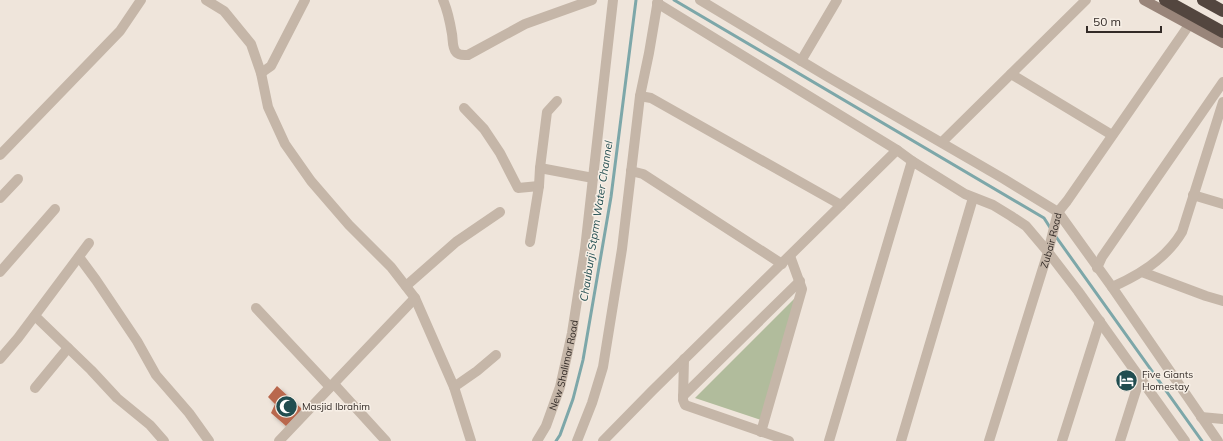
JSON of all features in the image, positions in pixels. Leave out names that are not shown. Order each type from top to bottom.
[{"type":"highway","points":[[1166,0],[1223,32]]},
{"type":"highway","points":[[1203,0],[1223,11]]},
{"type":"main road","points":[[1144,0],[1223,43]]},
{"type":"street","points":[[0,155],[120,31],[141,0]]},
{"type":"street","points":[[206,0],[224,11],[251,44],[261,73],[268,107],[285,144],[311,181],[349,225],[391,267],[415,298],[454,387],[472,441]]},
{"type":"street","points":[[261,73],[271,66],[305,0]]},
{"type":"street","points":[[443,0],[447,9],[456,53],[460,55],[468,55],[525,24],[592,0]]},
{"type":"street","name":"New Shalimar Road","points":[[536,441],[546,426],[560,387],[578,299],[613,0]]},
{"type":"street","points":[[700,0],[801,61],[942,142],[1057,217],[1112,287],[1218,441]]},
{"type":"street","points":[[942,142],[1086,0]]},
{"type":"street","points":[[577,441],[592,403],[603,367],[622,249],[640,96],[658,2],[897,150],[965,194],[993,205],[1026,226],[1048,249],[1185,441]]},
{"type":"street","points":[[801,61],[833,2]]},
{"type":"street","name":"Zubair Road","points":[[989,441],[1057,217],[1188,25]]},
{"type":"street","points":[[1011,74],[1112,135]]},
{"type":"street","points":[[1097,268],[1102,257],[1223,82]]},
{"type":"street","points":[[640,96],[651,98],[841,205]]},
{"type":"street","points":[[530,242],[539,186],[547,112],[557,101]]},
{"type":"street","points":[[1112,287],[1142,272],[1167,252],[1176,242],[1182,232],[1223,102]]},
{"type":"street","points":[[464,108],[484,129],[500,153],[518,188],[539,186]]},
{"type":"street","points":[[603,441],[897,150]]},
{"type":"street","points":[[829,441],[912,161]]},
{"type":"street","points":[[540,168],[593,178]]},
{"type":"street","points":[[631,171],[643,174],[782,264]]},
{"type":"street","points":[[0,198],[18,179]]},
{"type":"street","points":[[1193,195],[1223,204]]},
{"type":"street","points":[[901,441],[973,198]]},
{"type":"street","points":[[0,272],[55,209]]},
{"type":"street","points":[[406,286],[456,242],[500,212]]},
{"type":"street","points":[[0,359],[35,316],[89,243]]},
{"type":"street","points":[[761,432],[802,289],[790,256]]},
{"type":"street","points":[[79,257],[137,341],[156,375],[189,412],[209,441]]},
{"type":"street","points":[[1142,272],[1223,301]]},
{"type":"street","points":[[683,396],[800,281]]},
{"type":"street","points":[[279,441],[415,298]]},
{"type":"street","points":[[256,308],[386,441]]},
{"type":"street","points":[[35,316],[117,398],[150,425],[164,441]]},
{"type":"street","points":[[1062,441],[1100,321]]},
{"type":"street","points":[[35,388],[68,348]]},
{"type":"street","points":[[454,387],[477,371],[496,355]]},
{"type":"street","points":[[684,360],[683,396],[685,405],[790,441]]},
{"type":"street","points":[[1120,441],[1140,378]]},
{"type":"street","points":[[1201,417],[1223,419]]},
{"type":"green space","points":[[798,295],[761,420],[695,398]]},
{"type":"building","name":"Masjid Ibrahim","points":[[277,386],[302,409],[286,426],[271,413],[275,404],[268,397]]},
{"type":"waterway","name":"Chauburji Stprm Water Channel","points":[[556,441],[560,435],[573,399],[583,360],[611,197],[636,0]]},
{"type":"waterway","points":[[674,0],[1044,218],[1051,229]]},
{"type":"waterway","points":[[1054,234],[1202,441]]},
{"type":"place","name":"Five Giants Homestay","points":[[1127,380]]},
{"type":"place","name":"Masjid Ibrahim","points":[[287,406]]}]
